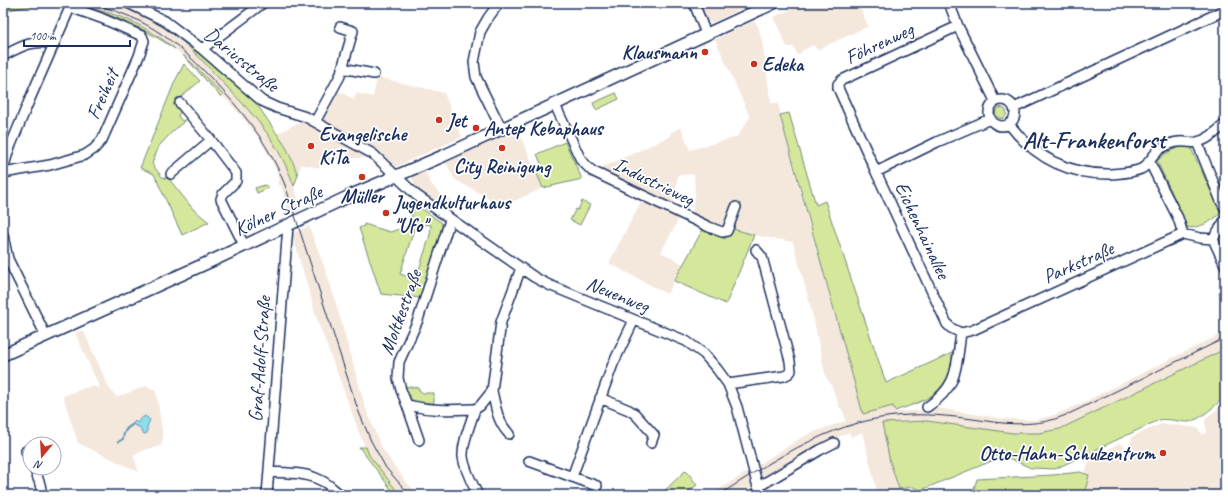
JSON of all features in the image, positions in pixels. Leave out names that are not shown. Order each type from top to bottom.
[{"type":"main road","name":"Kölner Straße","points":[[3,355],[395,176],[443,156],[774,3]]},
{"type":"street","name":"Dariusstraße","points":[[128,3],[165,21],[202,49],[262,101],[273,107],[306,117],[373,154],[395,176]]},
{"type":"street","points":[[202,49],[263,3]]},
{"type":"street","points":[[499,3],[480,32],[474,62],[476,77],[501,128]]},
{"type":"street","points":[[694,3],[706,34]]},
{"type":"street","points":[[949,3],[958,26],[995,101]]},
{"type":"street","points":[[3,171],[15,133],[71,5]]},
{"type":"street","name":"Freiheit","points":[[3,171],[50,165],[85,155],[94,149],[102,140],[139,56],[144,41],[142,36],[71,5]]},
{"type":"street","points":[[1014,108],[1225,10]]},
{"type":"street","name":"Föhrenweg","points":[[876,172],[838,88],[838,84],[842,80],[958,26]]},
{"type":"street","points":[[315,122],[335,86],[353,31],[340,27]]},
{"type":"street","points":[[3,56],[36,42],[53,44]]},
{"type":"street","points":[[342,68],[374,74]]},
{"type":"street","points":[[1006,100],[1011,103],[1014,108],[1014,117],[1009,124],[999,126],[990,119],[989,110],[995,101],[1006,100]]},
{"type":"street","points":[[180,103],[236,173],[236,182],[222,194],[221,199],[244,245]]},
{"type":"street","name":"Industrieweg","points":[[554,105],[581,160],[592,171],[722,232],[727,230],[736,207]]},
{"type":"street","name":"Eichenhainallee","points":[[961,332],[951,328],[947,324],[876,172],[990,119]]},
{"type":"street","points":[[1009,124],[1018,136],[1046,159],[1079,172],[1101,174],[1122,173],[1139,170],[1145,166],[1162,148],[1174,142],[1197,142],[1213,135],[1225,124]]},
{"type":"street","points":[[171,174],[183,160],[211,140]]},
{"type":"street","points":[[1197,142],[1221,202],[1225,208]]},
{"type":"street","points":[[1149,161],[1178,218],[1183,234],[1200,238],[1212,238]]},
{"type":"street","name":"Neuenweg","points":[[395,176],[414,194],[450,220],[547,284],[686,341],[704,354],[728,384],[737,407],[759,491]]},
{"type":"street","name":"Moltkestraße","points":[[419,440],[401,390],[398,378],[399,362],[418,320],[450,220]]},
{"type":"street","points":[[1212,238],[1225,220]]},
{"type":"street","name":"Graf-Adolf-Straße","points":[[267,495],[288,226]]},
{"type":"street","name":"Parkstraße","points":[[961,332],[974,330],[1183,234]]},
{"type":"street","points":[[3,235],[5,260],[46,336]]},
{"type":"street","points":[[1212,238],[1225,265]]},
{"type":"street","points":[[728,384],[784,376],[791,371],[790,361],[762,257],[756,250]]},
{"type":"street","points":[[509,434],[502,427],[498,417],[492,391],[501,322],[521,268]]},
{"type":"street","points":[[572,477],[613,364],[634,320]]},
{"type":"street","points":[[927,407],[946,392],[952,382],[956,372],[961,332]]},
{"type":"street","points":[[407,405],[437,410],[475,409],[480,406],[492,391]]},
{"type":"street","points":[[600,398],[635,414],[654,435],[651,443]]},
{"type":"street","points":[[475,409],[465,443],[463,456],[468,476],[478,495]]},
{"type":"street","points":[[759,491],[820,450],[834,443]]},
{"type":"street","points":[[529,461],[597,486]]},
{"type":"street","points":[[269,472],[302,474],[313,477],[325,483],[341,495]]},
{"type":"street","points":[[37,476],[42,495]]},
{"type":"shaded area","points":[[78,3],[112,3],[134,11],[162,26],[195,53],[253,114],[266,130],[285,162],[293,182],[301,210],[290,216],[281,185],[279,186],[277,181],[280,180],[274,165],[259,138],[239,113],[192,63],[161,38],[145,28],[116,14],[77,5]]},
{"type":"shaded area","points":[[698,3],[754,3],[711,23],[704,17]]},
{"type":"shaded area","points":[[806,3],[858,3],[868,26],[817,50],[814,45],[801,51],[802,52],[797,55],[794,47],[787,47],[774,17]]},
{"type":"shaded area","points":[[754,21],[758,26],[762,41],[771,103],[778,103],[792,164],[863,414],[894,406],[896,412],[934,410],[937,408],[1005,419],[1036,420],[1054,415],[1078,405],[1225,332],[1225,349],[1060,429],[1039,433],[1013,433],[927,421],[882,423],[890,462],[900,495],[878,495],[862,432],[851,437],[849,432],[808,451],[739,495],[710,495],[801,438],[846,421],[831,384],[826,378],[812,312],[793,242],[754,235],[708,222],[692,214],[695,195],[694,174],[678,175],[673,205],[599,169],[671,136],[670,133],[681,127],[690,150],[737,137],[750,117],[715,39]]},
{"type":"shaded area","points":[[377,77],[444,93],[462,137],[396,167],[378,150],[360,142],[323,120],[322,117],[337,92],[343,93],[354,100],[356,93],[373,97]]},
{"type":"shaded area","points":[[303,122],[316,127],[368,158],[341,158],[318,168],[301,164],[298,175],[286,147],[277,134]]},
{"type":"shaded area","points":[[518,130],[543,188],[503,206],[454,179],[446,162]]},
{"type":"shaded area","points":[[425,171],[431,184],[438,192],[456,204],[449,214],[418,192],[412,178]]},
{"type":"shaded area","points":[[642,200],[680,217],[661,252],[683,264],[667,294],[609,263]]},
{"type":"shaded area","points":[[309,226],[330,283],[365,406],[376,434],[382,448],[394,466],[407,483],[419,495],[400,495],[398,493],[369,455],[359,433],[318,322],[292,234]]},
{"type":"shaded area","points":[[83,330],[109,388],[117,397],[146,386],[156,391],[163,437],[161,446],[147,449],[133,455],[139,472],[78,443],[63,396],[90,386],[100,388],[75,333]]},
{"type":"shaded area","name":"Otto-Hahn-Schulzentrum","points":[[1225,403],[1225,495],[1084,495],[1089,475],[1085,473],[1090,459],[1120,443],[1129,447],[1132,437],[1161,424],[1197,428],[1202,434],[1207,433],[1206,418]]},
{"type":"green space","points":[[27,3],[66,3],[65,5],[31,6],[3,11],[3,7]]},
{"type":"green space","points":[[84,7],[109,13],[132,22],[154,34],[175,49],[131,24]]},
{"type":"green space","points":[[134,11],[155,21],[176,34],[256,103],[286,147],[292,160],[298,175],[294,186],[274,144],[248,109],[187,46],[159,25]]},
{"type":"green space","points":[[183,55],[223,95],[221,97]]},
{"type":"green space","points":[[184,64],[200,81],[173,104],[177,109],[179,107],[181,111],[178,116],[182,121],[188,118],[159,146],[152,164],[162,177],[169,179],[193,209],[209,222],[182,235],[154,174],[140,168],[175,81]]},
{"type":"green space","points":[[616,93],[619,99],[596,110],[593,103]]},
{"type":"green space","points":[[999,108],[1003,108],[1005,109],[1005,117],[999,118],[996,115],[996,111]]},
{"type":"green space","points":[[789,113],[816,205],[825,201],[886,383],[952,353],[952,366],[948,377],[943,386],[927,399],[895,411],[893,406],[863,414],[780,115]]},
{"type":"green space","points":[[565,142],[582,179],[543,188],[535,169],[542,166],[537,154]]},
{"type":"green space","points":[[1190,146],[1221,213],[1206,224],[1188,228],[1157,161],[1172,150]]},
{"type":"green space","points":[[265,185],[269,188],[257,193],[255,188]]},
{"type":"green space","points":[[582,201],[590,205],[580,225],[570,220],[576,209],[578,210]]},
{"type":"green space","points":[[415,204],[442,223],[442,229],[420,298],[381,294],[359,228],[364,226],[364,224],[390,232],[409,226]],"holes":[[[416,223],[431,225],[430,235],[416,279],[400,274]]]},
{"type":"green space","points":[[730,228],[754,235],[726,304],[674,281],[703,229],[725,239]]},
{"type":"green space","points":[[1225,349],[1225,397],[1198,419],[1188,422],[1166,419],[1159,420],[1055,469],[1031,468],[1004,456],[921,490],[913,487],[899,489],[890,462],[882,423],[927,421],[1013,433],[1039,433],[1060,429]]},
{"type":"green space","points":[[403,386],[419,388],[419,390],[423,393],[434,393],[434,402],[430,405],[416,402],[410,398]]},
{"type":"green space","points":[[359,447],[366,447],[369,455],[400,495],[396,495],[394,493]]},
{"type":"green space","points":[[686,470],[697,485],[687,492],[689,495],[660,495]]},
{"type":"green space","points":[[1080,472],[1089,475],[1084,495],[972,495],[977,479]]},
{"type":"water","points":[[145,416],[150,420],[147,427],[147,433],[145,434],[141,432],[141,428],[132,424],[135,421],[137,423],[139,422],[139,420]]},
{"type":"waterway","points":[[118,442],[123,439],[125,430],[132,425]]},
{"type":"tram line","points":[[3,4],[7,3]]},
{"type":"tram line","points":[[87,3],[129,16],[163,35],[193,60],[223,91],[242,113],[266,146],[285,185],[358,410],[371,441],[386,468],[410,495]]},
{"type":"tram line","points":[[719,495],[786,454],[833,431],[858,423],[884,417],[910,415],[945,416],[1014,424],[1027,424],[1050,420],[1075,411],[1225,338]]},
{"type":"place","name":"Klausmann","points":[[705,52]]},
{"type":"place","name":"Edeka","points":[[754,64]]},
{"type":"place","name":"Jet","points":[[439,120]]},
{"type":"place","name":"Antep Kebaphaus","points":[[476,128]]},
{"type":"place","name":"Evangelische KiTa","points":[[311,146]]},
{"type":"place","name":"City Reinigung","points":[[502,148]]},
{"type":"place","name":"Müller","points":[[362,177]]},
{"type":"place","name":"Jugendkulturhaus \"Ufo\"","points":[[386,213]]},
{"type":"place","name":"Otto-Hahn-Schulzentrum","points":[[1163,453]]},
{"type":"district","name":"Alt-Frankenforst","points":[[1094,140]]}]
